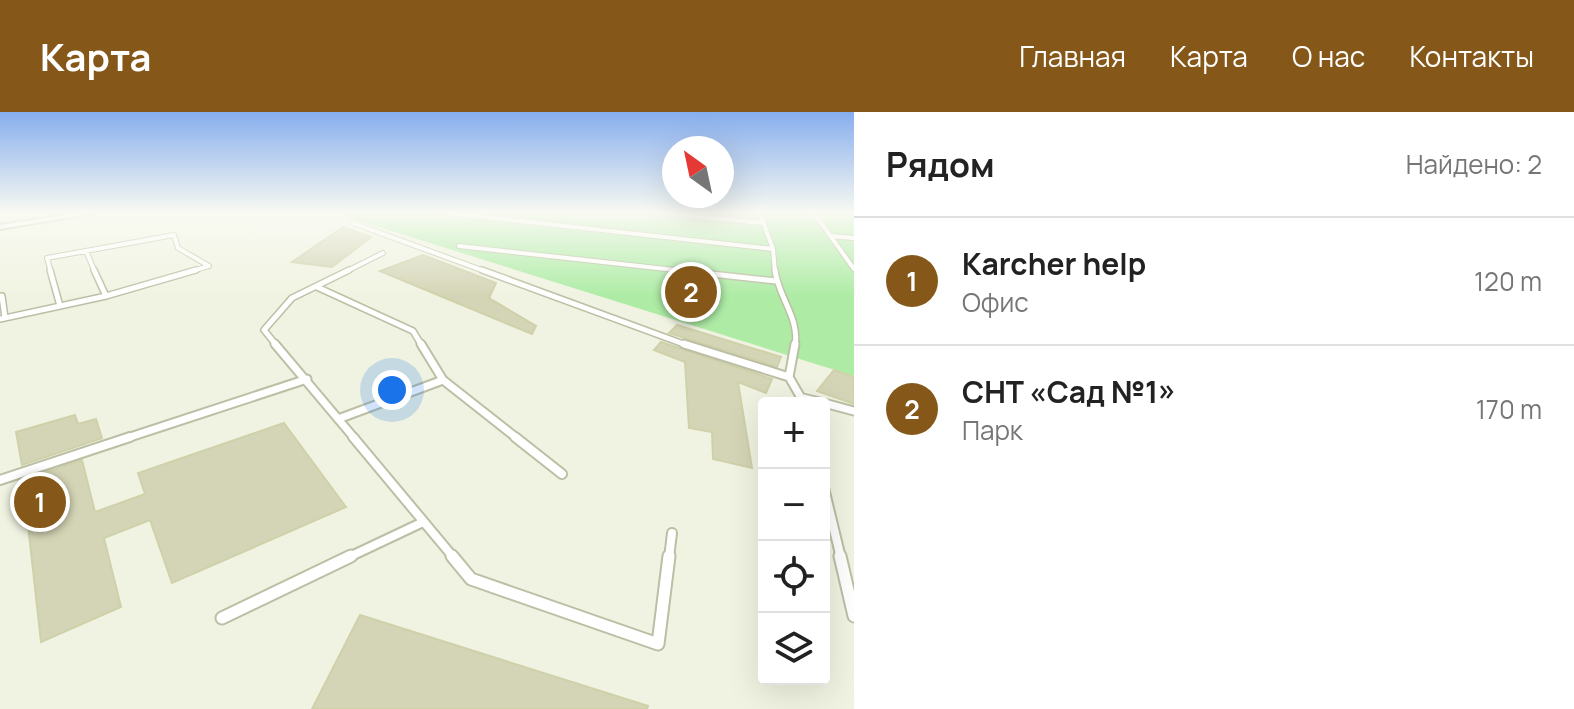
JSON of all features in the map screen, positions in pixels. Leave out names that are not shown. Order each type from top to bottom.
[{"type":"lane","points":[[60,306],[47,258],[142,241]]},
{"type":"lane","points":[[2,296],[2,319],[106,296],[209,266],[178,248],[176,241]]},
{"type":"lane","points":[[402,241],[732,361],[789,377],[802,397]]},
{"type":"lane","points":[[699,241],[773,249]]},
{"type":"lane","points":[[770,241],[776,281],[798,330],[789,377]]},
{"type":"lane","points":[[834,241],[854,269]]},
{"type":"lane","points":[[459,246],[776,281]]},
{"type":"lane","points":[[86,251],[106,296]]},
{"type":"lane","points":[[383,253],[292,298],[264,330],[307,379],[421,523],[471,579],[658,644],[672,533]]},
{"type":"lane","points":[[317,287],[413,331],[443,380],[562,474]]},
{"type":"lane","points":[[0,480],[307,379]]},
{"type":"lane","points":[[338,419],[443,380]]},
{"type":"lane","points":[[830,405],[854,411]]},
{"type":"lane","points":[[830,514],[854,616]]},
{"type":"lane","points":[[222,618],[421,523]]},
{"type":"green space","points":[[423,241],[854,241],[854,376]]},
{"type":"building","points":[[323,241],[366,241],[332,267],[292,262]]},
{"type":"building","points":[[423,255],[496,283],[489,298],[536,326],[532,334],[380,271]]},
{"type":"building","points":[[677,325],[781,357],[777,367],[669,333]]},
{"type":"building","points":[[661,342],[772,379],[766,393],[738,382],[752,468],[713,459],[712,432],[689,428],[685,362],[654,350]]},
{"type":"building","points":[[834,370],[854,377],[854,404],[817,391]]},
{"type":"building","points":[[75,415],[78,424],[96,419],[102,438],[22,465],[16,432]]},
{"type":"building","points":[[284,423],[346,507],[172,583],[150,520],[104,538],[121,607],[41,642],[23,480],[82,460],[95,512],[145,494],[138,473]]},
{"type":"building","points":[[360,615],[648,706],[647,709],[312,709]]},
{"type":"place","name":"СНТ «Сад №1»","points":[[691,292]]},
{"type":"place","name":"Karcher help","points":[[40,502]]}]
